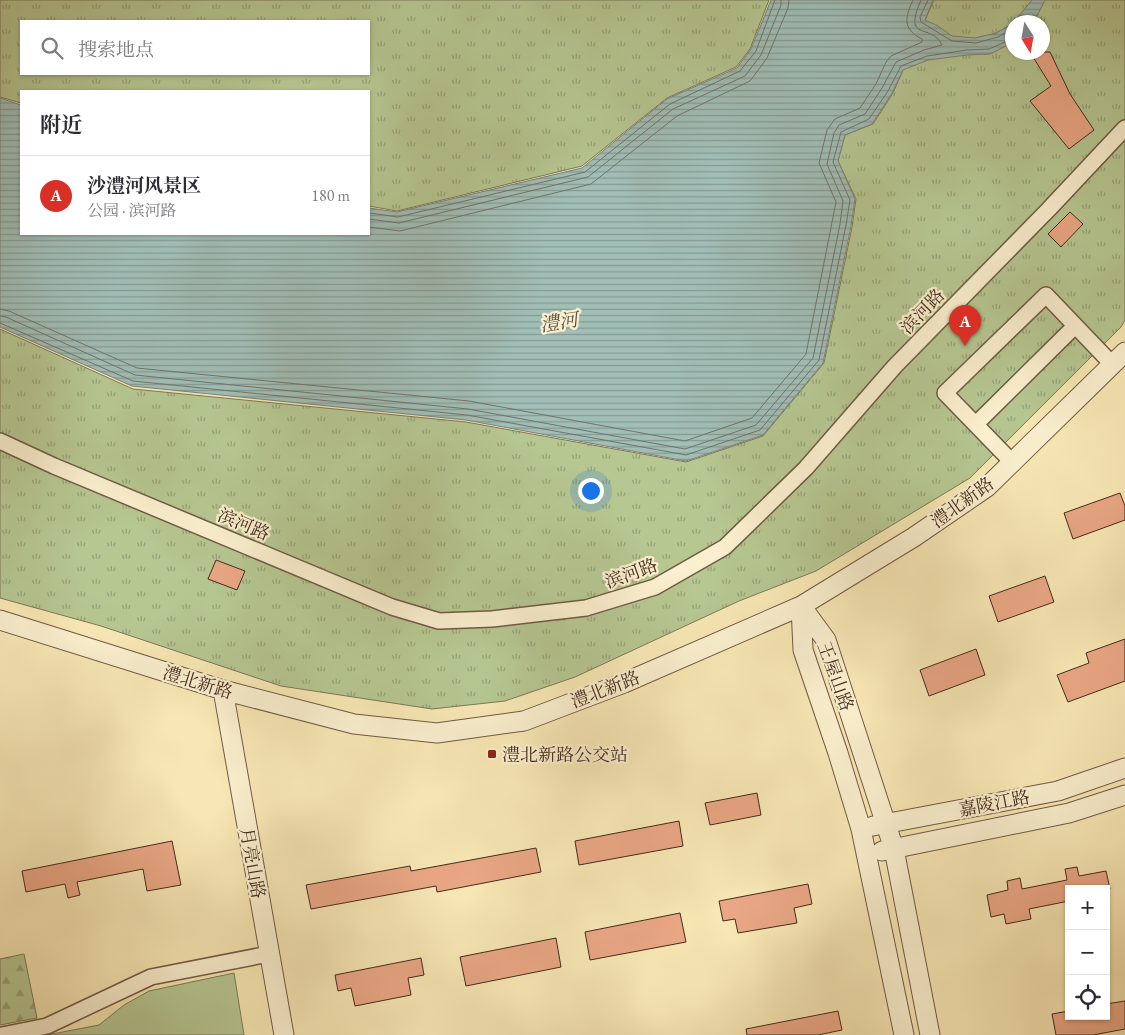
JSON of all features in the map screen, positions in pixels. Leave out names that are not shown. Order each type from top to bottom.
[{"type":"street","name":"滨河路","points":[[0,441],[54,466],[392,607],[440,621],[492,620],[586,608],[655,587],[725,547],[806,468],[895,366],[1125,128]]},
{"type":"street","points":[[1012,462],[946,393],[1046,295],[1076,326],[1119,358]]},
{"type":"street","points":[[976,424],[1076,326]]},
{"type":"street","name":"澧北新路","points":[[0,620],[223,690],[354,724],[437,733],[524,720],[624,683],[801,606],[914,537],[987,487],[1119,358]]},
{"type":"street","name":"王屋山路","points":[[801,606],[826,640],[894,849],[930,1035]]},
{"type":"street","name":"王屋山路","points":[[801,606],[803,650],[838,753],[861,829],[904,1035]]},
{"type":"street","name":"月亮山路","points":[[223,690],[284,1035]]},
{"type":"street","name":"嘉陵江路","points":[[861,829],[1058,790],[1125,768]]},
{"type":"street","name":"嘉陵江路","points":[[866,854],[1069,813],[1125,795]]},
{"type":"street","points":[[2,1035],[47,1026],[151,977],[269,954]]},
{"type":"green space","points":[[0,0],[769,0],[750,49],[736,67],[667,98],[582,166],[397,211],[370,206],[370,90],[20,90],[20,103],[0,97]]},
{"type":"green space","points":[[934,0],[1125,0],[1125,320],[1121,327],[970,478],[816,571],[739,601],[575,677],[505,701],[432,709],[281,686],[101,626],[0,598],[0,329],[133,389],[466,422],[686,462],[763,436],[824,363],[856,199],[838,161],[845,135],[873,124],[893,93]]},
{"type":"green space","points":[[24,954],[37,1018],[0,1025],[0,959]]},
{"type":"green space","points":[[234,973],[244,1035],[47,1035],[99,1025],[124,1005],[149,991]]},
{"type":"water","name":"澧河","points":[[771,0],[933,0],[925,20],[952,36],[975,38],[996,33],[1005,28],[1005,46],[990,54],[928,60],[903,70],[892,93],[872,124],[845,135],[838,161],[855,199],[823,363],[763,435],[686,461],[466,420],[132,386],[0,327],[0,98],[20,105],[20,235],[370,235],[370,208],[397,212],[582,168],[667,99],[737,68],[751,49]]},
{"type":"water","points":[[1032,0],[1045,0],[1038,15],[1020,15]]},
{"type":"building","points":[[1050,52],[1070,94],[1094,130],[1069,149],[1030,101],[1051,86],[1035,60],[1050,60]]},
{"type":"building","points":[[1070,212],[1083,224],[1061,247],[1048,234]]},
{"type":"building","points":[[1120,493],[1125,506],[1125,520],[1073,539],[1064,513]]},
{"type":"building","points":[[216,560],[245,571],[237,590],[208,579]]},
{"type":"building","points":[[1045,576],[1054,602],[998,622],[989,596]]},
{"type":"building","points":[[1125,639],[1125,681],[1068,702],[1057,675],[1089,663],[1086,653]]},
{"type":"building","points":[[976,649],[985,675],[929,696],[920,670]]},
{"type":"building","points":[[757,793],[761,815],[710,825],[705,803]]},
{"type":"building","points":[[679,821],[683,846],[579,865],[575,841]]},
{"type":"building","points":[[172,841],[181,885],[147,891],[143,869],[77,882],[80,895],[68,898],[65,884],[26,892],[22,871]]},
{"type":"building","points":[[536,848],[541,872],[437,892],[436,886],[311,909],[306,885],[410,866],[411,871]]},
{"type":"building","points":[[1077,867],[1079,876],[1106,871],[1109,885],[1065,885],[1065,902],[1029,909],[1031,919],[1006,924],[1004,914],[991,917],[987,895],[1008,890],[1007,881],[1020,878],[1022,889],[1067,880],[1065,869]]},
{"type":"building","points":[[808,884],[812,904],[794,908],[797,923],[738,933],[735,919],[723,921],[719,901]]},
{"type":"building","points":[[680,913],[686,942],[590,960],[585,932]]},
{"type":"building","points":[[556,938],[561,967],[466,986],[460,957]]},
{"type":"building","points":[[421,958],[424,975],[408,978],[411,995],[355,1006],[351,988],[338,991],[335,975]]},
{"type":"building","points":[[1125,1001],[1125,1029],[1093,1035],[1056,1035],[1052,1014],[1065,1012],[1065,1020],[1110,1020],[1110,1003]]},
{"type":"building","points":[[838,1011],[842,1030],[818,1035],[747,1035],[746,1029]]},
{"type":"place","name":"沙澧河风景区","points":[[965,346]]},
{"type":"place","name":"澧北新路公交站","points":[[492,754]]}]
